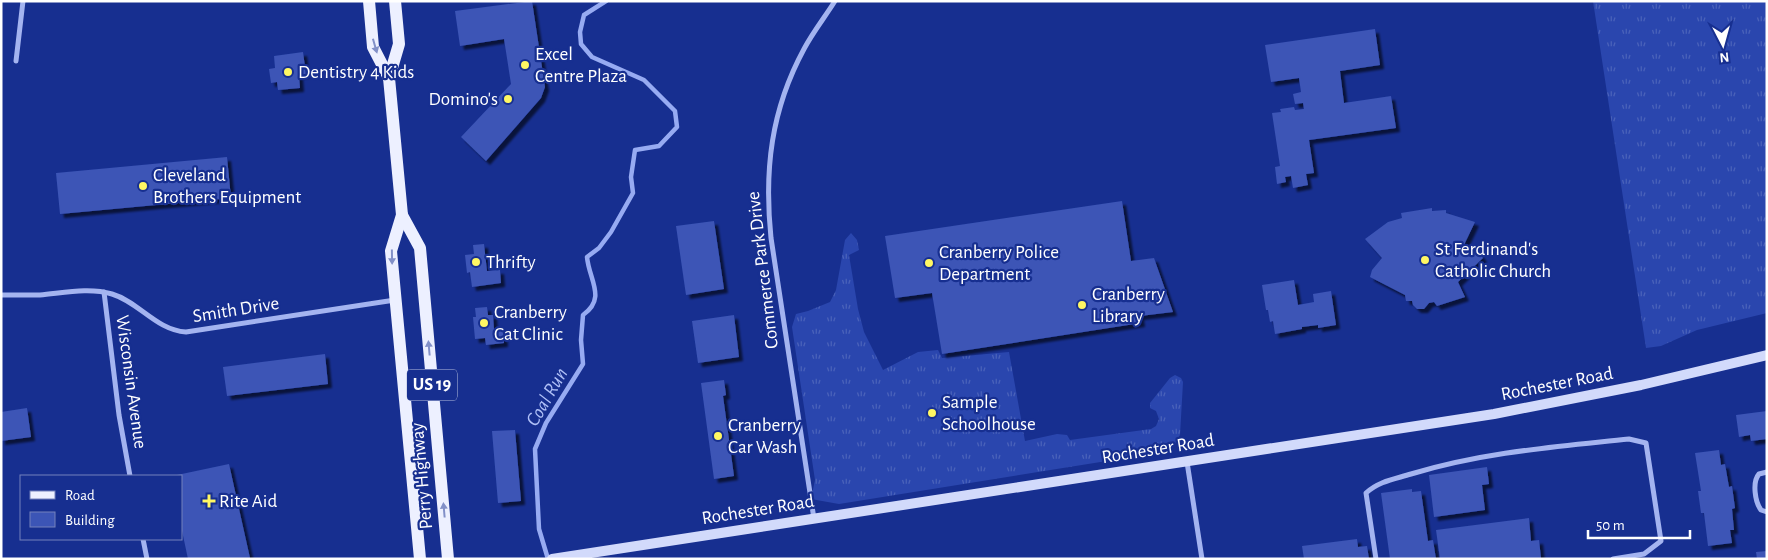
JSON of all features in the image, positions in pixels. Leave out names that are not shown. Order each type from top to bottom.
[{"type":"main road","name":"Perry Highway","points":[[369,1],[374,47],[389,78],[402,215],[391,251],[420,559]]},
{"type":"main road","name":"Perry Highway","points":[[389,78],[399,44],[395,1]]},
{"type":"main road","name":"Perry Highway","points":[[402,215],[420,248],[448,559]]},
{"type":"street","points":[[16,61],[23,1]]},
{"type":"street","name":"Commerce Park Drive","points":[[814,519],[771,238],[768,179],[770,152],[781,100],[804,48],[836,1]]},
{"type":"street","name":"Smith Drive","points":[[1,294],[38,295],[88,291],[104,292],[123,299],[166,327],[186,332],[395,300]]},
{"type":"street","name":"Wisconsin Avenue","points":[[104,292],[119,415],[130,475]]},
{"type":"street","name":"Rochester Road","points":[[552,559],[1494,414],[1641,385],[1767,355]]},
{"type":"street","points":[[1376,559],[1366,493],[1375,485],[1440,465],[1507,452],[1629,439],[1646,443],[1660,541],[1644,554],[1616,558]]},
{"type":"street","points":[[1187,462],[1202,559]]},
{"type":"street","points":[[1767,472],[1759,474],[1755,482],[1758,505],[1761,510],[1767,512]]},
{"type":"street","points":[[143,540],[147,559]]},
{"type":"green space","points":[[1593,1],[1767,1],[1767,313],[1697,330],[1661,346],[1646,348]]},
{"type":"green space","points":[[851,233],[857,240],[859,250],[849,255],[858,309],[864,332],[883,370],[918,352],[938,350],[942,358],[1009,352],[1025,441],[1057,434],[1067,435],[1070,440],[1151,429],[1156,426],[1159,419],[1156,411],[1150,408],[1150,403],[1170,378],[1175,375],[1181,378],[1183,382],[1180,435],[1173,447],[1163,452],[839,504],[811,499],[815,480],[792,327],[796,314],[830,302],[836,290],[845,240]]},
{"type":"building","name":"Excel Centre Plaza","points":[[532,1],[545,87],[541,98],[486,161],[461,137],[511,84],[504,39],[460,46],[455,11]]},
{"type":"building","points":[[1375,29],[1380,65],[1340,71],[1344,103],[1391,96],[1396,128],[1309,140],[1314,173],[1306,174],[1308,185],[1293,188],[1291,176],[1285,177],[1286,182],[1277,184],[1275,167],[1280,166],[1272,113],[1281,112],[1280,109],[1294,107],[1295,110],[1304,109],[1303,103],[1295,104],[1293,94],[1301,92],[1299,78],[1271,82],[1265,45]]},
{"type":"building","name":"Dentistry 4 Kids","points":[[303,52],[306,74],[299,75],[300,88],[278,90],[277,82],[271,83],[269,69],[275,68],[274,56]]},
{"type":"building","name":"Cleveland Brothers Equipment","points":[[227,157],[231,198],[60,214],[56,173]]},
{"type":"building","points":[[1122,201],[1131,261],[1154,258],[1173,312],[1140,316],[1141,323],[942,354],[932,293],[895,298],[885,236]]},
{"type":"building","points":[[1432,208],[1432,211],[1446,210],[1446,213],[1475,222],[1464,245],[1477,255],[1479,253],[1483,258],[1458,282],[1465,297],[1437,306],[1434,302],[1429,303],[1424,309],[1417,309],[1412,301],[1406,301],[1405,295],[1370,277],[1372,270],[1382,258],[1365,239],[1388,222],[1402,218],[1401,213]]},
{"type":"building","points":[[714,221],[724,289],[686,295],[676,226]]},
{"type":"building","name":"Thrifty","points":[[484,244],[487,271],[500,270],[501,283],[472,287],[470,272],[467,273],[465,255],[474,254],[473,245]]},
{"type":"building","points":[[1294,280],[1298,305],[1314,302],[1313,294],[1331,291],[1336,325],[1318,328],[1318,325],[1302,327],[1302,329],[1275,334],[1273,321],[1270,322],[1268,310],[1266,310],[1262,285]]},
{"type":"building","name":"Cranberry Cat Clinic","points":[[487,307],[488,315],[493,315],[494,329],[503,328],[504,343],[486,345],[485,338],[475,339],[473,317],[476,317],[475,308]]},
{"type":"building","points":[[734,315],[739,357],[698,363],[692,321]]},
{"type":"building","points":[[325,354],[328,384],[227,396],[223,367]]},
{"type":"building","name":"Cranberry Car Wash","points":[[724,380],[726,395],[723,396],[734,476],[714,479],[701,383]]},
{"type":"building","points":[[27,408],[31,437],[1,441],[1,412]]},
{"type":"building","points":[[1767,411],[1767,439],[1751,441],[1750,435],[1739,437],[1736,415]]},
{"type":"building","points":[[515,430],[521,501],[498,503],[492,431]]},
{"type":"building","points":[[1719,450],[1721,465],[1725,464],[1729,487],[1732,486],[1735,508],[1732,509],[1734,530],[1730,530],[1732,543],[1708,546],[1704,513],[1701,513],[1698,491],[1701,491],[1695,453]]},
{"type":"building","name":"Rite Aid","points":[[229,464],[250,558],[188,559],[182,531],[182,475],[177,475]]},
{"type":"building","points":[[1487,467],[1489,484],[1482,485],[1485,510],[1434,517],[1429,475]]},
{"type":"building","points":[[1412,489],[1412,492],[1421,491],[1428,541],[1433,540],[1436,559],[1390,559],[1381,493]]},
{"type":"building","points":[[1529,518],[1531,541],[1539,540],[1541,558],[1440,559],[1436,530]]},
{"type":"building","points":[[1357,539],[1358,547],[1367,546],[1369,559],[1304,559],[1302,546]]},
{"type":"building","points":[[1767,551],[1767,559],[1757,559],[1756,552]]},
{"type":"waterway","name":"Coal Run","points":[[548,559],[539,529],[535,449],[546,423],[583,364],[581,340],[583,315],[590,309],[595,295],[587,257],[599,248],[611,232],[633,193],[631,177],[635,150],[659,146],[677,127],[675,111],[644,80],[592,57],[581,44],[580,32],[584,15],[606,1]]},
{"type":"place","name":"Excel Centre Plaza","points":[[525,65]]},
{"type":"place","name":"Dentistry 4 Kids","points":[[288,72]]},
{"type":"place","name":"Domino's","points":[[508,99]]},
{"type":"place","name":"Cleveland Brothers Equipment","points":[[143,186]]},
{"type":"place","name":"St Ferdinand's Catholic Church","points":[[1425,260]]},
{"type":"place","name":"Thrifty","points":[[476,262]]},
{"type":"place","name":"Cranberry Police Department","points":[[929,263]]},
{"type":"place","name":"Cranberry Library","points":[[1082,305]]},
{"type":"place","name":"Cranberry Cat Clinic","points":[[484,323]]},
{"type":"place","name":"Sample Schoolhouse","points":[[932,413]]},
{"type":"place","name":"Cranberry Car Wash","points":[[718,436]]},
{"type":"place","name":"Rite Aid","points":[[209,501]]}]
